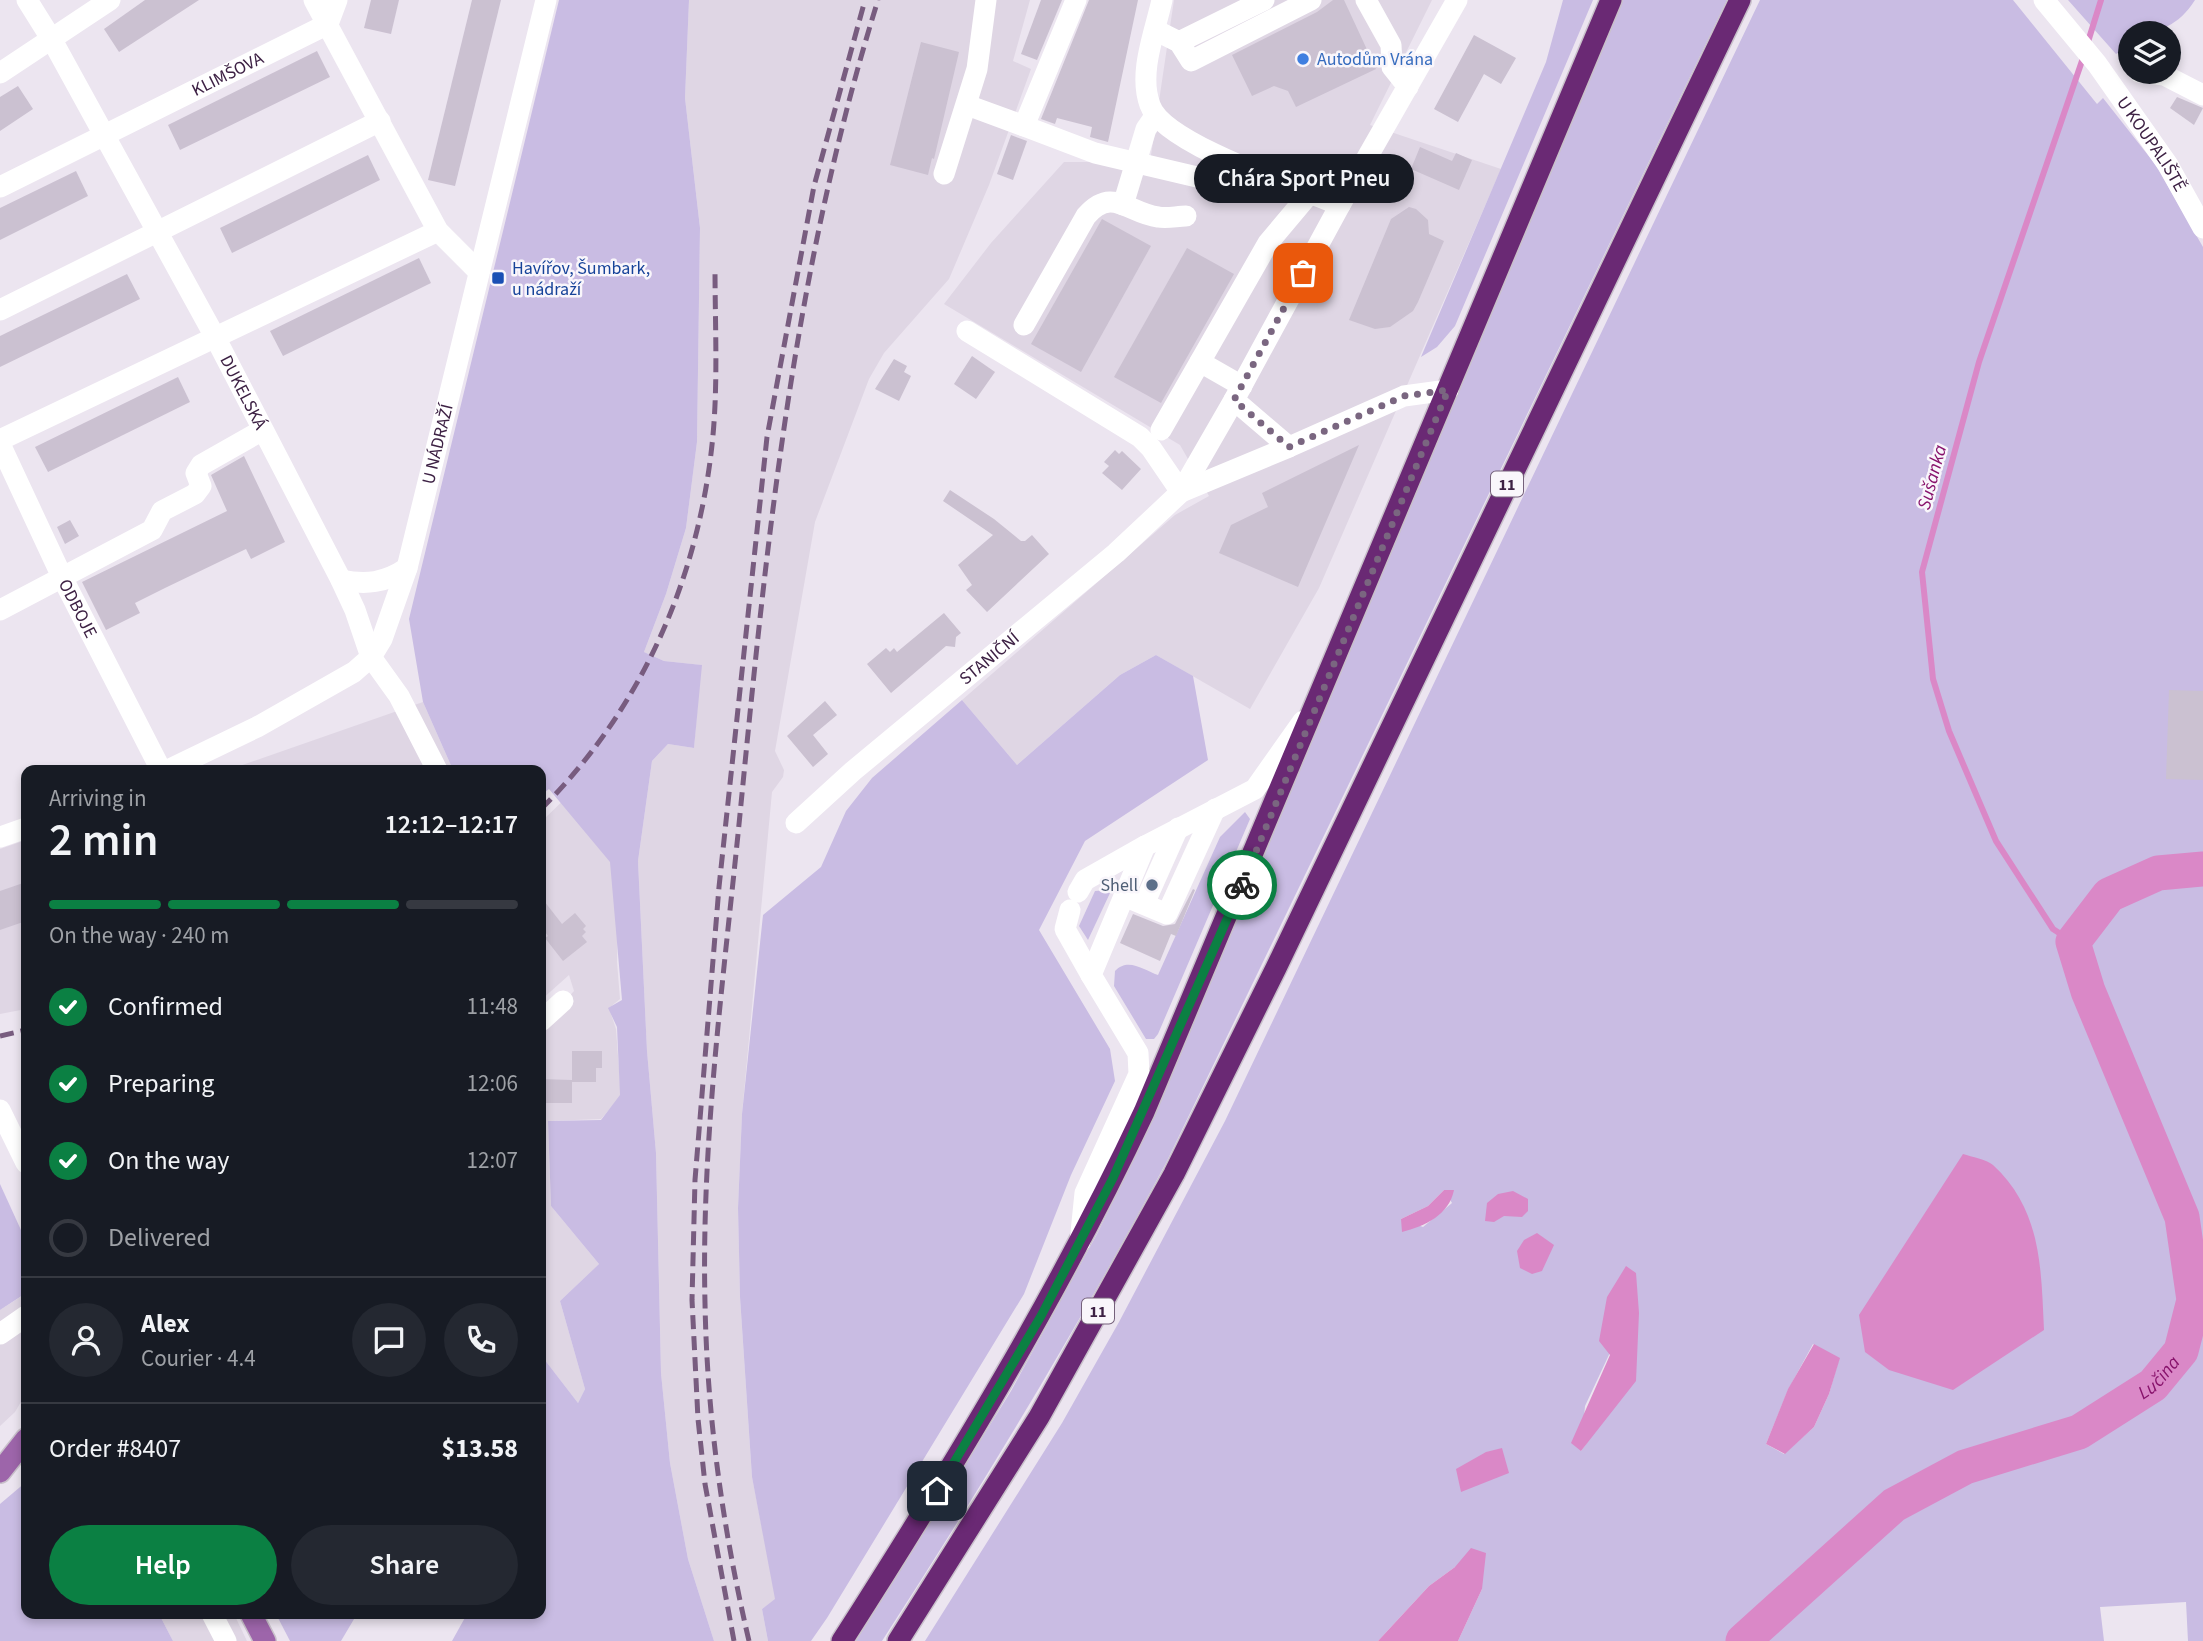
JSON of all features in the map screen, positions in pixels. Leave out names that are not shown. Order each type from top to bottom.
[{"type":"highway","points":[[842,1641],[1000,1388],[1080,1242],[1181,1028],[1611,0]]},
{"type":"highway","name":"11","points":[[898,1641],[1039,1417],[1174,1174],[1276,968],[1740,0]]},
{"type":"main road","points":[[3,1470],[21,1446]]},
{"type":"main road","points":[[3,1470],[21,1461]]},
{"type":"main road","points":[[254,1619],[265,1641]]},
{"type":"street","name":"DUKELSKÁ","points":[[27,0],[52,40],[214,335],[341,580],[355,610],[371,657],[399,696],[434,765]]},
{"type":"street","points":[[0,73],[110,0]]},
{"type":"street","points":[[314,0],[438,231],[479,272]]},
{"type":"street","points":[[328,24],[337,0]]},
{"type":"street","name":"U NÁDRAŽÍ","points":[[178,765],[335,686],[371,657],[391,618],[407,568],[546,0]]},
{"type":"street","points":[[944,174],[977,69],[986,0]]},
{"type":"street","points":[[1024,126],[1076,0]]},
{"type":"street","points":[[1163,0],[1146,86],[1155,116],[1182,138],[1204,149],[1340,205]]},
{"type":"street","points":[[1179,42],[1264,0]]},
{"type":"street","points":[[1155,30],[1179,42],[1191,61],[1311,0]]},
{"type":"street","points":[[1366,0],[1391,45],[1392,67],[1408,87]]},
{"type":"street","name":"STANIČNÍ","points":[[796,822],[853,771],[1116,553],[1181,492],[1457,0]]},
{"type":"street","name":"U KOUPALIŠTĚ","points":[[2047,4],[2100,69],[2168,164],[2203,228]]},
{"type":"street","name":"KLIMŠOVA","points":[[103,133],[328,24]]},
{"type":"street","points":[[2100,69],[2118,70]]},
{"type":"street","points":[[2181,84],[2203,95]]},
{"type":"street","points":[[967,105],[1095,153],[1214,181]]},
{"type":"street","points":[[1124,205],[1146,130],[1155,116]]},
{"type":"street","points":[[0,310],[380,121]]},
{"type":"street","points":[[0,187],[103,133]]},
{"type":"street","points":[[1161,430],[1268,243],[1310,193]]},
{"type":"street","points":[[1024,325],[1093,208],[1105,201],[1157,217],[1186,216]]},
{"type":"street","points":[[0,442],[214,335],[438,231]]},
{"type":"street","points":[[447,401],[467,382],[492,277],[487,243]]},
{"type":"street","points":[[967,331],[1134,433],[1151,448],[1181,492]]},
{"type":"street","points":[[1200,362],[1238,393],[1289,447]]},
{"type":"street","name":"STANIČNÍ","points":[[1181,492],[1404,396],[1448,390]]},
{"type":"street","points":[[0,610],[152,530],[162,511],[195,494],[201,486],[196,474],[201,465],[261,430]]},
{"type":"street","name":"ODBOJE","points":[[0,442],[63,579],[158,765]]},
{"type":"street","points":[[341,580],[369,584],[383,581],[407,568]]},
{"type":"street","points":[[1080,1242],[1086,1193],[1139,1074],[1139,1053],[1065,929],[1074,901],[1085,880],[1255,789],[1321,696]]},
{"type":"street","points":[[1134,900],[1167,914],[1215,809]]},
{"type":"street","points":[[1091,975],[1178,828]]},
{"type":"street","points":[[0,836],[21,830]]},
{"type":"street","points":[[1134,900],[1145,846]]},
{"type":"street","points":[[546,1016],[563,1001]]},
{"type":"street","points":[[0,1110],[21,1153]]},
{"type":"street","points":[[0,1334],[21,1320]]},
{"type":"street","points":[[215,1619],[226,1641]]},
{"type":"shaded area","points":[[559,0],[689,0],[685,98],[700,228],[697,442],[686,528],[666,594],[644,652],[664,661],[702,665],[694,748],[668,744],[652,761],[638,861],[647,1051],[656,1153],[661,1373],[670,1463],[688,1559],[714,1641],[452,1641],[464,1619],[546,1619],[546,1361],[578,1403],[585,1389],[560,1301],[599,1264],[551,1206],[548,1121],[601,1120],[620,1095],[617,1027],[608,1008],[622,1000],[610,862],[549,789],[546,791],[546,765],[451,765],[423,702],[409,619]]},
{"type":"shaded area","points":[[689,0],[1030,0],[1013,61],[1031,69],[989,185],[949,279],[884,353],[869,379],[815,522],[775,751],[784,770],[783,777],[772,792],[742,1114],[738,1208],[740,1297],[752,1477],[776,1599],[762,1609],[768,1641],[714,1641],[688,1559],[670,1463],[661,1373],[656,1153],[647,1051],[638,861],[652,761],[668,744],[694,748],[701,665],[664,661],[644,652],[666,594],[686,528],[697,442],[700,228],[685,98]]},
{"type":"shaded area","points":[[1174,0],[1432,0],[1370,125],[1501,169],[1319,588],[1250,709],[1156,655],[1120,675],[1017,765],[962,700],[1175,515],[1209,496],[1180,445],[944,304],[991,243],[1064,162],[1150,162]]},
{"type":"shaded area","points":[[1563,0],[1593,0],[1455,326],[1437,347],[1421,357],[1546,62]]},
{"type":"shaded area","points":[[1623,0],[1727,0],[1166,1163],[1029,1405],[882,1641],[856,1641],[1011,1391],[1097,1234],[1153,1118]]},
{"type":"shaded area","points":[[1760,0],[2013,0],[2097,104],[2103,98],[2155,164],[2203,247],[2203,1641],[2188,1641],[2186,1602],[2100,1607],[2104,1641],[1458,1641],[1482,1589],[1455,1567],[1429,1586],[1378,1641],[925,1641],[1062,1423],[1119,1322],[1225,1121]],"holes":[[[1444,1190],[1452,1203],[1423,1227],[1401,1219],[1428,1206]],[[1636,1297],[1635,1338],[1623,1379],[1604,1417],[1581,1451],[1585,1406]],[[1813,1344],[1839,1359],[1829,1394],[1814,1427],[1784,1454],[1766,1444],[1788,1390]]]},
{"type":"shaded area","points":[[2068,0],[2195,0],[2176,21],[2118,21],[2116,54]]},
{"type":"shaded area","points":[[1156,655],[1193,676],[1208,760],[1085,841],[1039,930],[1110,1049],[1115,1081],[1071,1175],[1024,1294],[827,1618],[811,1641],[768,1641],[762,1609],[775,1599],[752,1477],[740,1297],[738,1208],[742,1114],[763,915],[821,867],[846,811],[872,778],[962,700],[1017,765],[1120,675]]},
{"type":"shaded area","points":[[423,702],[451,765],[242,765]]},
{"type":"shaded area","points":[[571,793],[619,847],[617,962],[620,999],[609,1008],[616,1029],[621,1096],[601,1119],[548,1121],[551,1206],[599,1264],[560,1301],[585,1389],[578,1403],[546,1361],[546,1022],[574,991],[569,975],[546,996],[546,817]]},
{"type":"shaded area","points":[[1245,812],[1250,819],[1158,1034],[1154,1039],[1146,1039],[1114,986],[1115,971],[1125,965],[1131,965],[1158,975],[1220,837]]},
{"type":"shaded area","points":[[21,842],[21,1010],[0,1014],[0,849]]},
{"type":"shaded area","points":[[2151,863],[2129,898],[2111,879]]},
{"type":"shaded area","points":[[1109,890],[1088,940],[1079,926],[1095,891]]},
{"type":"shaded area","points":[[1963,1154],[1993,1165],[2021,1201],[2036,1242],[2044,1330],[1953,1390],[1889,1370],[1865,1352],[1859,1315]]},
{"type":"shaded area","points":[[0,1184],[21,1230],[21,1296],[0,1310]]},
{"type":"shaded area","points":[[1444,1190],[1454,1190],[1441,1213],[1427,1223],[1402,1232],[1401,1219],[1428,1206]]},
{"type":"shaded area","points":[[1513,1191],[1528,1199],[1528,1211],[1522,1217],[1504,1216],[1494,1222],[1485,1221],[1487,1203],[1498,1194]]},
{"type":"shaded area","points":[[1537,1233],[1554,1245],[1542,1271],[1532,1274],[1520,1268],[1517,1251],[1524,1240]]},
{"type":"shaded area","points":[[1626,1266],[1636,1273],[1639,1313],[1636,1381],[1581,1451],[1571,1443],[1610,1355],[1599,1341],[1607,1297]]},
{"type":"shaded area","points":[[21,1297],[21,1402],[15,1412],[0,1426],[0,1310]]},
{"type":"shaded area","points":[[1814,1344],[1840,1358],[1829,1394],[1814,1427],[1785,1454],[1766,1444],[1788,1389]]},
{"type":"shaded area","points":[[1502,1448],[1509,1473],[1461,1492],[1456,1469],[1486,1452]]},
{"type":"shaded area","points":[[21,1486],[21,1619],[162,1619],[173,1641],[0,1641],[0,1504]]},
{"type":"shaded area","points":[[1471,1548],[1486,1553],[1482,1589],[1458,1641],[1378,1641],[1429,1586],[1455,1567]]},
{"type":"shaded area","points":[[162,1619],[236,1619],[247,1641],[173,1641]]},
{"type":"shaded area","points":[[279,1619],[354,1619],[341,1641],[290,1641]]},
{"type":"building","points":[[145,0],[199,0],[119,52],[104,29]]},
{"type":"building","points":[[371,0],[399,0],[391,34],[364,28]]},
{"type":"building","points":[[472,0],[501,0],[455,186],[428,180]]},
{"type":"building","points":[[1041,0],[1062,0],[1037,60],[1021,54]]},
{"type":"building","points":[[1089,0],[1138,0],[1108,142],[1090,137],[1092,127],[1057,118],[1055,124],[1041,119]]},
{"type":"building","name":"Autodům Vrána","points":[[1333,0],[1344,0],[1376,69],[1296,107],[1288,91],[1274,86],[1252,96],[1232,55],[1317,12]]},
{"type":"building","points":[[1474,35],[1516,58],[1501,84],[1484,74],[1458,122],[1434,109]]},
{"type":"building","points":[[921,42],[959,52],[928,175],[890,165]]},
{"type":"building","points":[[317,51],[330,77],[180,150],[168,125]]},
{"type":"building","points":[[18,86],[33,109],[0,131],[0,97]]},
{"type":"building","points":[[2177,97],[2203,108],[2194,125],[2170,108]]},
{"type":"building","points":[[1011,135],[1027,141],[1013,180],[997,174]]},
{"type":"building","points":[[1420,147],[1452,161],[1456,153],[1472,160],[1459,190],[1411,169]]},
{"type":"building","points":[[368,155],[380,180],[232,253],[220,228]]},
{"type":"building","points":[[76,171],[88,196],[0,240],[0,208]]},
{"type":"building","points":[[1409,207],[1416,209],[1428,220],[1429,234],[1444,241],[1418,302],[1413,311],[1390,327],[1375,329],[1349,320],[1391,219]]},
{"type":"building","points":[[1102,219],[1151,246],[1081,372],[1031,344]]},
{"type":"building","points":[[1187,248],[1234,274],[1161,403],[1114,377]]},
{"type":"building","points":[[419,258],[431,283],[283,356],[270,331]]},
{"type":"building","points":[[127,274],[140,299],[0,367],[0,336]]},
{"type":"building","points":[[972,356],[995,372],[976,399],[954,384]]},
{"type":"building","points":[[894,359],[907,366],[904,372],[911,376],[899,401],[875,389]]},
{"type":"building","points":[[178,377],[190,402],[48,472],[35,447]]},
{"type":"building","points":[[1359,445],[1298,587],[1219,553],[1231,525],[1268,507],[1262,493]]},
{"type":"building","points":[[1115,450],[1119,454],[1122,451],[1141,469],[1122,490],[1102,473],[1109,466],[1104,462]]},
{"type":"building","points":[[244,456],[285,542],[251,559],[246,549],[165,588],[135,603],[140,613],[106,630],[82,582],[227,511],[211,475]]},
{"type":"building","points":[[950,490],[994,519],[1021,541],[1032,535],[1049,554],[987,612],[966,590],[972,585],[958,565],[993,535],[943,501]]},
{"type":"building","points":[[70,520],[79,536],[65,544],[57,527]]},
{"type":"building","points":[[944,613],[961,633],[956,637],[955,647],[946,646],[891,693],[867,664],[886,648],[890,652],[894,648],[897,652]]},
{"type":"building","points":[[2169,690],[2203,691],[2203,780],[2166,779]]},
{"type":"building","points":[[825,701],[837,715],[813,735],[828,754],[813,767],[787,736]]},
{"type":"building","points":[[21,884],[21,923],[0,930],[0,891]]},
{"type":"building","points":[[1193,889],[1195,890],[1176,936],[1171,934],[1160,961],[1120,943],[1133,914],[1163,926],[1175,924]]},
{"type":"building","points":[[546,903],[562,924],[575,913],[586,926],[583,929],[586,932],[582,936],[587,942],[563,961],[546,939]]},
{"type":"building","points":[[572,1051],[602,1051],[602,1068],[596,1068],[596,1082],[572,1082],[572,1103],[546,1103],[546,1079],[572,1080]]},
{"type":"waterway","name":"Sušanka","points":[[2087,45],[2101,0]]},
{"type":"waterway","name":"Sušanka","points":[[2073,942],[2053,929],[1996,841],[1949,731],[1933,679],[1922,572],[1979,362],[2084,55]]},
{"type":"waterway","name":"Lučina","points":[[1743,1641],[1894,1505],[1965,1467],[2079,1432],[2153,1385],[2181,1351],[2194,1300],[2182,1217],[2088,991],[2073,942],[2109,895],[2158,873],[2203,869]]},
{"type":"waterway","points":[[1754,1631],[1756,1641]]},
{"type":"railway","points":[[734,1641],[705,1484],[698,1419],[692,1300],[695,1180],[719,887],[767,437],[814,186],[865,0]]},
{"type":"railway","points":[[749,1641],[724,1515],[709,1388],[705,1241],[710,1116],[762,599],[789,398],[825,199],[849,100],[878,0]]},
{"type":"railway","points":[[546,804],[577,770],[609,728],[636,684],[660,637],[695,539],[706,487],[715,414],[715,269]]},
{"type":"railway","points":[[0,1036],[21,1031]]},
{"type":"way so far","points":[[1242,885],[1448,390],[1417,392],[1404,396],[1289,447],[1234,400],[1303,273]]},
{"type":"place","name":"Autodům Vrána","points":[[1303,59]]},
{"type":"place","name":"Chára Sport Pneu","points":[[1303,273]]},
{"type":"place","name":"Havířov, Šumbark, u nádraží","points":[[498,278]]},
{"type":"place","name":"Shell","points":[[1152,885]]},
{"type":"route","points":[[937,1491],[1041,1316],[1113,1178],[1242,885]]}]
